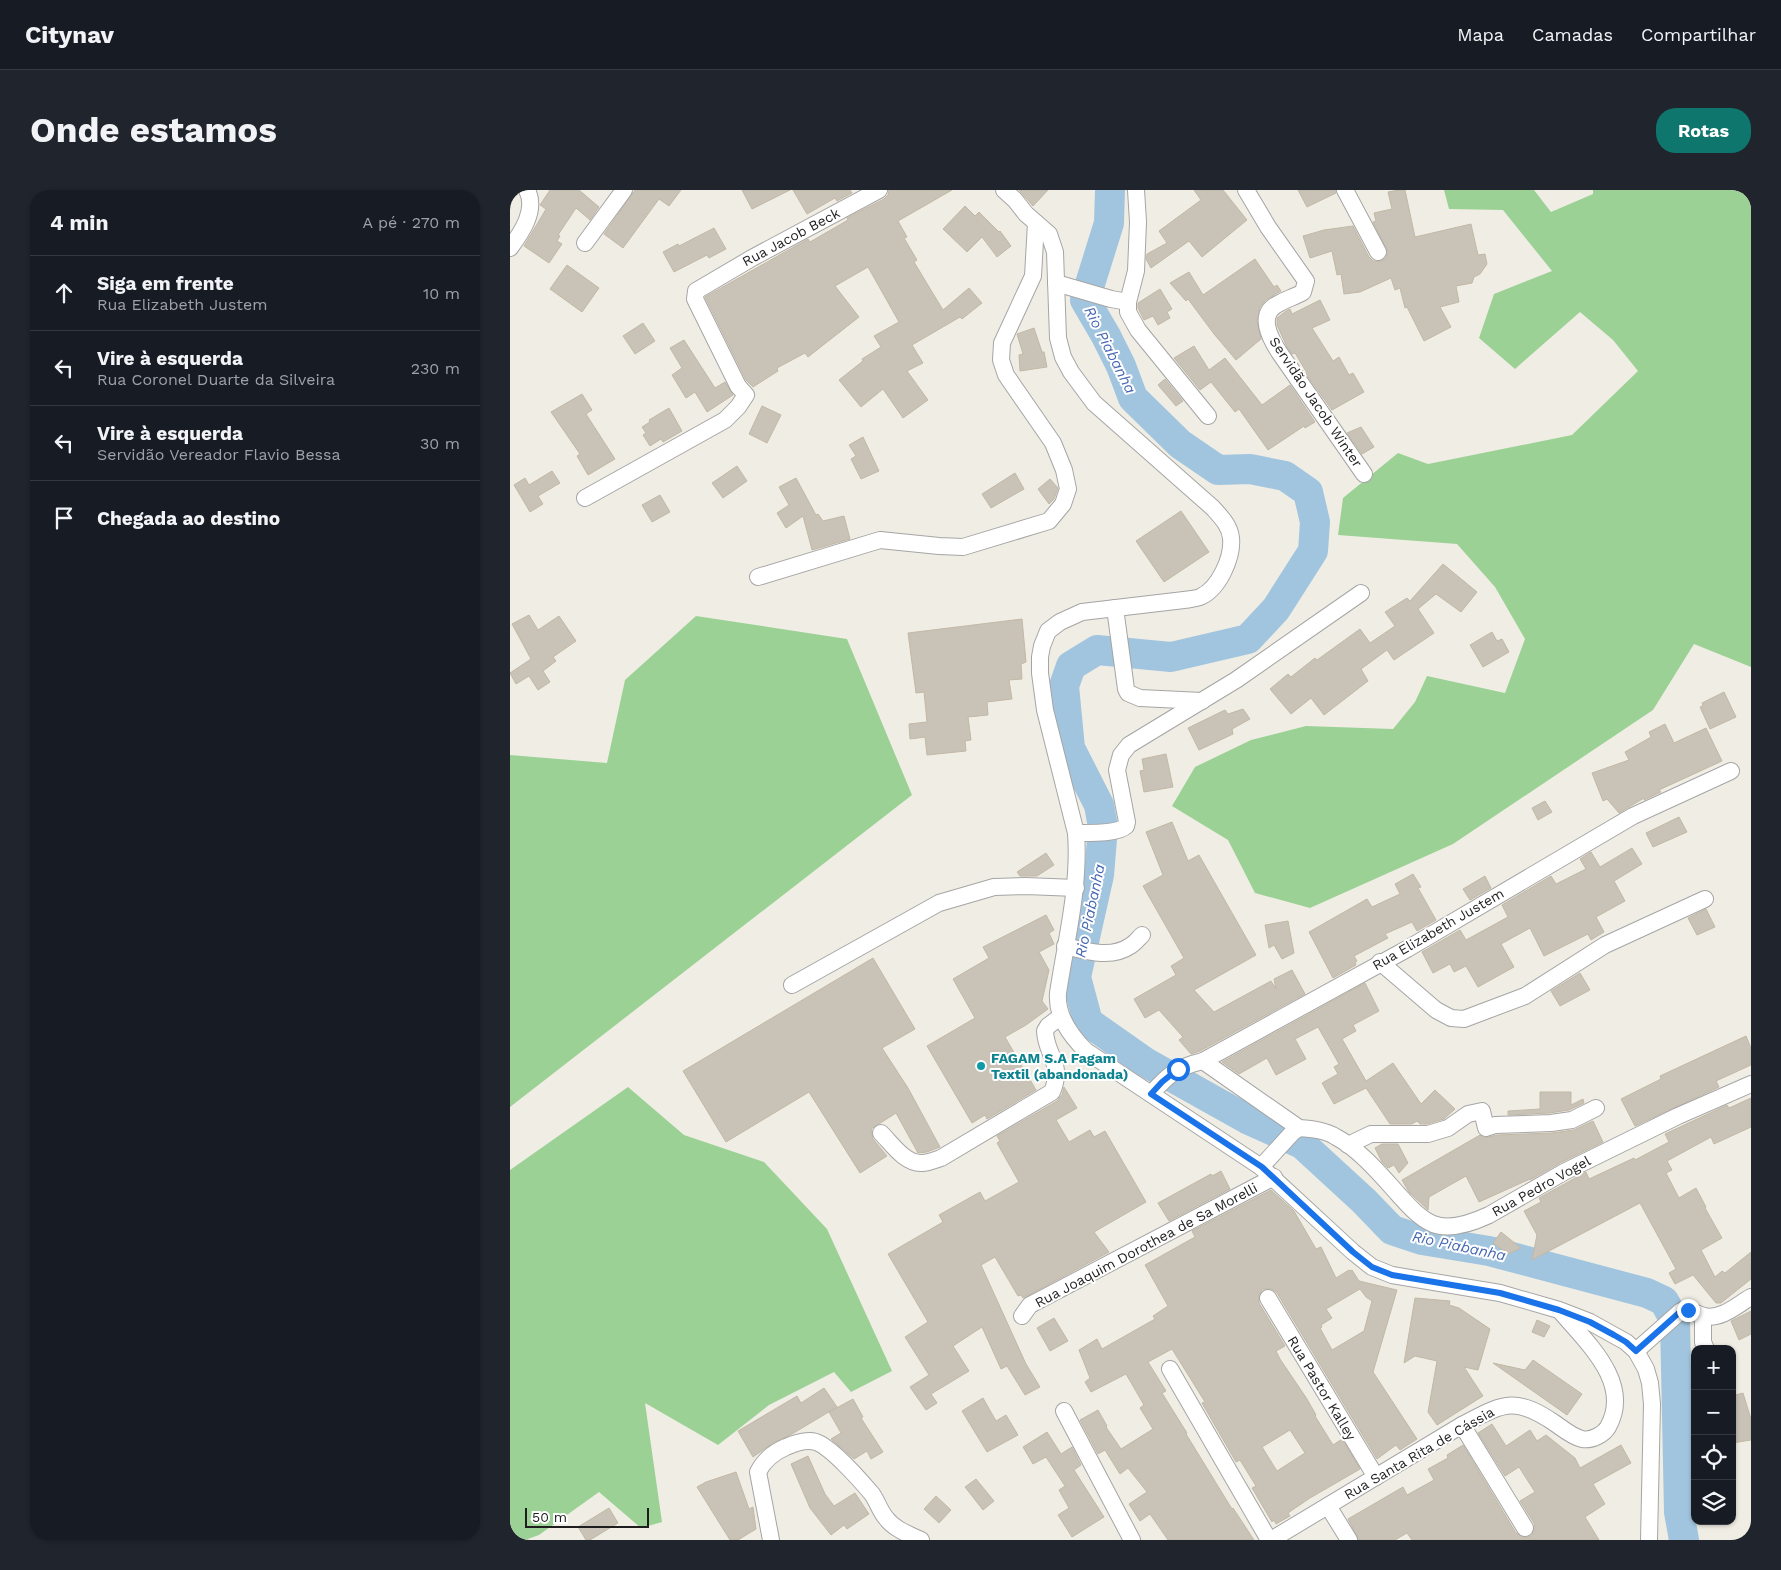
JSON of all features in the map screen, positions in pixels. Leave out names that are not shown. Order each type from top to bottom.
[{"type":"street","points":[[510,248],[521,234],[528,219],[530,195],[527,190]]},
{"type":"street","points":[[585,243],[624,190]]},
{"type":"street","name":"Rua Jacob Beck","points":[[585,498],[725,420],[745,399],[746,395],[738,386],[695,299],[696,291],[879,190]]},
{"type":"street","points":[[1004,190],[1049,234],[1064,284],[1058,338],[1062,357],[1071,372],[1094,403],[1202,497],[1225,521],[1231,537],[1230,554],[1225,570],[1213,586],[1201,597],[1082,612],[1060,622],[1048,631],[1042,646],[1040,673],[1045,710],[1084,833],[1076,888],[1079,949],[1057,1002],[1060,1017],[1086,1051],[1268,1168],[1353,1252],[1372,1267],[1392,1275],[1500,1293],[1559,1310],[1590,1322],[1626,1342],[1636,1351],[1648,1376],[1652,1404],[1649,1540]]},
{"type":"street","points":[[1136,190],[1138,222],[1136,271],[1128,302],[1128,312],[1138,330],[1208,416]]},
{"type":"street","name":"Servidão Jacob Winter","points":[[1246,190],[1268,227],[1306,281],[1303,292],[1271,308],[1266,317],[1268,332],[1279,352],[1364,474]]},
{"type":"street","points":[[1346,190],[1378,252]]},
{"type":"street","points":[[758,577],[880,540],[962,547],[1049,521],[1063,504],[1068,489],[1064,470],[1053,443],[1006,376],[1001,360],[1002,343],[1033,276],[1036,223]]},
{"type":"street","points":[[1064,284],[1111,299],[1128,302]]},
{"type":"street","points":[[1084,833],[1125,828],[1127,822],[1117,770],[1121,755],[1136,740],[1236,680],[1361,593]]},
{"type":"street","points":[[1116,608],[1128,693],[1140,698],[1202,701]]},
{"type":"street","name":"Rua Elizabeth Justem","points":[[1151,1094],[1178,1069],[1203,1061],[1380,962],[1407,949],[1633,816],[1731,771]]},
{"type":"street","points":[[792,985],[938,903],[994,887],[1076,888]]},
{"type":"street","points":[[1380,962],[1436,1010],[1451,1018],[1464,1019],[1525,996],[1606,945],[1705,899]]},
{"type":"street","points":[[1079,949],[1116,953],[1130,946],[1142,935]]},
{"type":"street","points":[[882,1133],[913,1163],[923,1164],[940,1158],[1052,1092],[1056,1082],[1057,1070],[1045,1031],[1048,1026],[1060,1017]]},
{"type":"street","name":"Rua Pedro Vogel","points":[[1203,1061],[1296,1130],[1318,1130],[1336,1136],[1380,1174],[1420,1216],[1434,1224],[1461,1224],[1489,1215],[1564,1172],[1678,1116],[1751,1084]]},
{"type":"street","points":[[1348,1145],[1371,1134],[1428,1134],[1448,1128],[1468,1114],[1482,1111],[1486,1128],[1495,1125],[1551,1123],[1572,1120],[1596,1108]]},
{"type":"street","points":[[1268,1168],[1296,1130]]},
{"type":"street","name":"Rua Joaquim Dorothea de Sa Morelli","points":[[1022,1316],[1030,1305],[1268,1168]]},
{"type":"street","points":[[1636,1351],[1681,1311],[1688,1310],[1703,1316],[1718,1316],[1751,1297]]},
{"type":"street","name":"Rua Pastor Kalley","points":[[1268,1298],[1376,1477]]},
{"type":"street","name":"Rua Santa Rita de Cássia","points":[[1270,1540],[1462,1425],[1494,1408],[1518,1405],[1542,1414],[1583,1439],[1605,1432],[1612,1420],[1615,1408],[1613,1384],[1604,1363],[1559,1310]]},
{"type":"street","points":[[1703,1316],[1704,1345]]},
{"type":"street","points":[[1170,1369],[1270,1540]]},
{"type":"street","points":[[1064,1411],[1132,1540]]},
{"type":"street","points":[[1462,1425],[1525,1528]]},
{"type":"street","points":[[771,1540],[758,1472],[768,1457],[781,1449],[799,1442],[815,1442],[829,1450],[873,1496],[886,1518],[898,1529],[921,1540]]},
{"type":"street","points":[[1328,1506],[1349,1540]]},
{"type":"green space","points":[[1444,190],[1534,190],[1551,212],[1593,194],[1593,190],[1751,190],[1751,667],[1694,644],[1653,710],[1453,844],[1310,908],[1255,893],[1228,840],[1172,806],[1195,767],[1251,740],[1306,726],[1393,729],[1415,702],[1427,676],[1505,693],[1525,639],[1495,587],[1457,544],[1338,535],[1343,498],[1398,453],[1428,464],[1572,435],[1638,371],[1613,340],[1580,312],[1515,369],[1479,338],[1494,294],[1552,271],[1503,210],[1449,209]]},
{"type":"green space","points":[[696,616],[847,639],[912,795],[510,1107],[510,755],[607,763],[625,680]]},
{"type":"green space","points":[[628,1087],[684,1135],[764,1162],[827,1229],[892,1371],[851,1392],[834,1372],[769,1405],[718,1445],[645,1403],[662,1522],[641,1528],[599,1492],[539,1535],[525,1540],[510,1540],[510,1170]]},
{"type":"building","points":[[550,190],[579,190],[599,207],[590,220],[576,208],[558,235],[560,236],[557,241],[562,244],[549,263],[524,246],[546,209],[540,205]]},
{"type":"building","points":[[635,190],[681,190],[669,206],[659,199],[623,248],[604,234]]},
{"type":"building","points":[[742,190],[790,190],[752,209]]},
{"type":"building","points":[[793,190],[850,190],[852,193],[837,201],[835,198],[807,214]]},
{"type":"building","points":[[889,190],[952,190],[898,221],[907,237],[904,238],[917,260],[914,262],[943,310],[969,288],[982,303],[962,319],[960,317],[912,345],[923,363],[907,371],[928,400],[903,418],[883,389],[861,407],[839,380],[863,361],[862,359],[881,347],[874,336],[899,322],[868,267],[835,286],[859,317],[808,357],[805,353],[777,368],[778,371],[753,387],[746,380],[705,297],[808,239],[810,242],[848,220],[847,218],[884,199],[888,195]]},
{"type":"building","points":[[1019,190],[1048,190],[1033,206]]},
{"type":"building","points":[[1194,190],[1223,190],[1247,220],[1202,257],[1189,241],[1151,268],[1146,259],[1147,254],[1167,243],[1159,231],[1201,200]]},
{"type":"building","points":[[1298,190],[1335,190],[1336,193],[1307,207]]},
{"type":"building","points":[[1405,190],[1415,237],[1471,224],[1478,255],[1485,254],[1487,264],[1480,274],[1474,277],[1472,283],[1456,286],[1459,302],[1440,307],[1451,327],[1424,341],[1407,307],[1405,308],[1400,288],[1395,290],[1391,278],[1360,292],[1344,294],[1341,274],[1337,275],[1332,251],[1310,258],[1303,236],[1324,230],[1353,226],[1369,257],[1373,261],[1382,261],[1386,258],[1388,252],[1373,222],[1376,221],[1374,213],[1392,209],[1388,192]]},
{"type":"building","points":[[965,206],[975,216],[979,212],[1000,231],[1011,246],[997,257],[982,237],[967,252],[943,229]]},
{"type":"building","points":[[714,228],[726,249],[709,258],[707,255],[674,272],[663,252]]},
{"type":"building","points":[[1255,259],[1274,287],[1277,285],[1281,291],[1266,300],[1260,308],[1257,321],[1261,339],[1236,360],[1188,299],[1186,301],[1170,283],[1189,272],[1203,295]]},
{"type":"building","points":[[567,265],[599,288],[582,312],[550,289]]},
{"type":"building","points":[[1160,289],[1172,309],[1167,312],[1170,318],[1158,325],[1153,316],[1144,320],[1138,308],[1138,303]]},
{"type":"building","points":[[1320,300],[1330,320],[1312,328],[1333,361],[1339,357],[1349,375],[1353,373],[1364,392],[1332,410],[1306,374],[1295,353],[1292,354],[1287,347],[1277,325],[1277,318],[1286,311],[1290,309],[1292,314]]},
{"type":"building","points":[[643,323],[655,341],[635,354],[623,336]]},
{"type":"building","points":[[1034,328],[1042,352],[1044,352],[1047,367],[1020,371],[1019,355],[1023,354],[1017,334]]},
{"type":"building","points":[[684,340],[715,388],[725,382],[733,395],[707,412],[695,392],[686,398],[672,375],[682,368],[670,348]]},
{"type":"building","points":[[1194,346],[1209,370],[1225,358],[1262,405],[1290,385],[1315,422],[1305,428],[1304,426],[1268,450],[1239,409],[1235,412],[1211,382],[1200,390],[1174,358]]},
{"type":"building","points":[[1165,379],[1183,401],[1176,406],[1158,385]]},
{"type":"building","points":[[582,394],[592,410],[586,414],[615,459],[588,475],[577,456],[580,454],[551,412]]},
{"type":"building","points":[[762,406],[781,415],[767,443],[749,434]]},
{"type":"building","points":[[669,408],[682,431],[663,442],[661,439],[650,446],[643,435],[646,433],[642,427],[650,422],[649,420]]},
{"type":"building","points":[[1361,427],[1374,447],[1362,454],[1347,433]]},
{"type":"building","points":[[863,437],[879,471],[861,479],[851,459],[856,456],[849,445]]},
{"type":"building","points":[[737,466],[747,481],[723,498],[712,483]]},
{"type":"building","points":[[552,471],[560,483],[538,496],[543,504],[530,512],[514,485],[525,478],[529,485]]},
{"type":"building","points":[[1015,473],[1024,489],[991,508],[982,494]]},
{"type":"building","points":[[796,478],[816,515],[818,514],[823,521],[844,516],[850,539],[812,550],[803,516],[786,528],[777,513],[789,505],[779,487]]},
{"type":"building","points":[[1050,479],[1058,488],[1054,499],[1049,504],[1038,489]]},
{"type":"building","points":[[660,495],[670,512],[652,522],[642,505]]},
{"type":"building","points":[[1181,511],[1209,552],[1164,582],[1136,541]]},
{"type":"building","points":[[1443,564],[1477,592],[1461,612],[1436,594],[1418,609],[1434,633],[1394,660],[1387,650],[1361,669],[1368,681],[1324,715],[1311,698],[1291,714],[1270,689],[1288,674],[1291,677],[1315,658],[1317,660],[1360,629],[1370,643],[1395,626],[1385,612],[1407,598],[1410,601]]},
{"type":"building","points":[[529,615],[538,630],[559,616],[576,641],[553,657],[556,661],[543,671],[550,682],[538,690],[529,676],[516,684],[510,673],[531,659],[512,624]]},
{"type":"building","points":[[1022,619],[1026,662],[1021,664],[1022,679],[1009,680],[1012,699],[987,702],[988,715],[968,717],[971,740],[965,741],[966,751],[927,755],[925,737],[910,739],[909,724],[927,722],[924,692],[916,693],[908,633]]},
{"type":"building","points":[[1492,632],[1497,641],[1502,639],[1509,652],[1483,667],[1470,645]]},
{"type":"building","points":[[1724,692],[1736,717],[1710,729],[1700,707],[1703,706],[1702,703]]},
{"type":"building","points":[[1243,709],[1250,719],[1232,729],[1233,734],[1199,750],[1188,728],[1225,710],[1228,714]]},
{"type":"building","points":[[1665,724],[1674,743],[1706,728],[1722,761],[1659,790],[1661,792],[1644,800],[1644,798],[1619,813],[1607,799],[1603,801],[1592,773],[1629,760],[1625,752],[1651,737],[1649,732]]},
{"type":"building","points":[[1166,754],[1173,787],[1144,792],[1140,771],[1144,770],[1142,759]]},
{"type":"building","points":[[1545,801],[1552,812],[1538,820],[1532,808]]},
{"type":"building","points":[[1679,817],[1687,832],[1653,847],[1646,833]]},
{"type":"building","points":[[1172,822],[1188,861],[1199,855],[1256,955],[1194,990],[1214,1012],[1271,981],[1276,989],[1274,979],[1292,970],[1305,994],[1200,1051],[1191,1054],[1179,1040],[1183,1037],[1159,1010],[1145,1018],[1134,999],[1176,975],[1171,966],[1184,958],[1143,886],[1163,875],[1146,832]]},
{"type":"building","points":[[1632,848],[1642,864],[1614,881],[1625,901],[1596,917],[1604,932],[1591,940],[1588,934],[1544,956],[1530,928],[1501,944],[1514,967],[1478,987],[1466,966],[1454,972],[1450,964],[1433,973],[1422,952],[1460,930],[1466,940],[1508,917],[1502,905],[1551,876],[1556,884],[1586,869],[1580,859],[1591,852],[1600,867]]},
{"type":"building","points":[[1046,853],[1054,865],[1037,876],[1020,876],[1017,872]]},
{"type":"building","points":[[1413,874],[1421,887],[1418,888],[1436,920],[1417,931],[1412,922],[1385,934],[1388,938],[1354,956],[1357,961],[1355,962],[1356,965],[1333,978],[1309,932],[1367,899],[1372,907],[1400,894],[1395,884]]},
{"type":"building","points":[[1485,876],[1491,888],[1470,900],[1463,889]]},
{"type":"building","points":[[1706,909],[1715,927],[1697,935],[1688,918]]},
{"type":"building","points":[[1046,915],[1054,930],[1049,933],[1054,944],[1039,952],[1049,970],[1042,1001],[1048,1009],[1005,1037],[1036,1090],[987,1119],[985,1115],[972,1123],[927,1046],[975,1018],[953,979],[989,958],[983,947]]},
{"type":"building","points":[[1288,921],[1294,953],[1282,959],[1274,945],[1269,948],[1265,925]]},
{"type":"building","points":[[873,958],[915,1029],[882,1048],[908,1088],[940,1147],[918,1153],[896,1113],[871,1129],[873,1139],[887,1156],[860,1173],[809,1092],[726,1142],[683,1071]]},
{"type":"building","points":[[1580,973],[1590,990],[1560,1006],[1551,991]]},
{"type":"building","points":[[1365,983],[1379,1011],[1353,1025],[1356,1031],[1342,1039],[1366,1081],[1393,1063],[1421,1104],[1435,1090],[1455,1109],[1444,1119],[1427,1124],[1420,1124],[1417,1121],[1412,1124],[1390,1124],[1366,1088],[1334,1104],[1322,1083],[1338,1074],[1334,1067],[1339,1064],[1318,1027],[1295,1039],[1306,1059],[1276,1075],[1267,1058],[1239,1074],[1222,1062]]},
{"type":"building","points":[[1746,1036],[1751,1048],[1751,1065],[1716,1081],[1719,1087],[1635,1126],[1621,1099],[1661,1079],[1660,1076]]},
{"type":"building","points":[[1064,1087],[1077,1108],[1056,1120],[1069,1142],[1090,1130],[1094,1137],[1105,1131],[1146,1202],[1094,1232],[1109,1252],[1023,1298],[1021,1295],[1018,1296],[995,1257],[981,1265],[1026,1364],[1040,1387],[1025,1395],[1007,1366],[1001,1369],[982,1327],[953,1346],[969,1371],[931,1394],[937,1403],[926,1410],[910,1387],[929,1375],[905,1337],[928,1322],[888,1254],[943,1222],[939,1215],[980,1192],[985,1201],[1019,1182],[997,1143],[1000,1141],[997,1136],[1057,1101],[1062,1095]]},
{"type":"building","points":[[1540,1092],[1571,1092],[1571,1105],[1583,1099],[1584,1103],[1569,1110],[1550,1113],[1508,1115],[1508,1111],[1540,1109]]},
{"type":"building","points":[[1751,1098],[1751,1127],[1714,1144],[1711,1137],[1667,1161],[1672,1170],[1666,1173],[1679,1198],[1696,1188],[1722,1238],[1701,1250],[1715,1277],[1722,1271],[1725,1273],[1751,1252],[1751,1279],[1721,1303],[1716,1303],[1693,1275],[1675,1284],[1669,1273],[1676,1269],[1640,1203],[1532,1260],[1537,1235],[1524,1211],[1541,1202],[1539,1198],[1586,1172],[1589,1179],[1634,1158],[1635,1160],[1669,1142],[1665,1134],[1727,1105],[1729,1108]]},
{"type":"building","points":[[1593,1121],[1603,1142],[1530,1180],[1479,1202],[1466,1176],[1429,1197],[1428,1210],[1409,1192],[1402,1180],[1480,1135],[1484,1138],[1497,1135],[1552,1133],[1574,1130]]},
{"type":"building","points":[[1382,1144],[1398,1144],[1408,1163],[1399,1173],[1394,1165],[1388,1168],[1382,1162],[1375,1148]]},
{"type":"building","points":[[1221,1171],[1230,1189],[1169,1221],[1158,1203],[1211,1174],[1212,1176]]},
{"type":"building","points":[[1271,1190],[1294,1211],[1316,1249],[1321,1247],[1336,1278],[1352,1270],[1359,1281],[1397,1290],[1373,1372],[1417,1439],[1400,1450],[1396,1445],[1377,1459],[1277,1293],[1272,1289],[1263,1289],[1259,1294],[1259,1303],[1285,1346],[1276,1351],[1280,1359],[1307,1399],[1333,1445],[1342,1439],[1360,1469],[1310,1498],[1288,1513],[1290,1516],[1276,1524],[1274,1520],[1272,1522],[1252,1488],[1256,1486],[1240,1460],[1236,1462],[1202,1403],[1205,1402],[1172,1349],[1148,1362],[1166,1391],[1162,1393],[1186,1434],[1232,1509],[1254,1540],[1168,1540],[1150,1514],[1140,1521],[1129,1504],[1147,1492],[1128,1468],[1120,1474],[1105,1450],[1098,1454],[1080,1420],[1098,1410],[1106,1427],[1121,1449],[1153,1429],[1140,1408],[1144,1405],[1126,1374],[1091,1392],[1085,1382],[1090,1378],[1079,1350],[1097,1339],[1102,1349],[1155,1319],[1153,1316],[1168,1306],[1145,1265],[1195,1237],[1192,1231]],"holes":[[[1360,1289],[1372,1301],[1364,1331],[1332,1350],[1320,1328],[1322,1327],[1321,1325],[1332,1318],[1326,1309]],[[1290,1430],[1305,1453],[1277,1471],[1262,1447]]]},
{"type":"building","points":[[1501,1232],[1521,1248],[1508,1254],[1493,1243]]},
{"type":"building","points":[[1415,1298],[1450,1301],[1449,1305],[1459,1308],[1490,1329],[1478,1370],[1464,1367],[1483,1396],[1437,1425],[1428,1412],[1437,1361],[1415,1356],[1404,1363]]},
{"type":"building","points":[[1751,1311],[1751,1334],[1739,1340],[1731,1321]]},
{"type":"building","points":[[1054,1318],[1068,1341],[1050,1351],[1037,1328]]},
{"type":"building","points":[[1537,1320],[1550,1326],[1544,1337],[1532,1332]]},
{"type":"building","points":[[1533,1360],[1582,1394],[1567,1415],[1493,1363],[1525,1370]]},
{"type":"building","points":[[824,1388],[837,1407],[773,1443],[753,1457],[738,1431],[797,1396],[801,1403]]},
{"type":"building","points":[[1743,1393],[1751,1419],[1751,1440],[1736,1442],[1736,1395]]},
{"type":"building","points":[[983,1398],[996,1421],[1006,1415],[1018,1435],[987,1452],[962,1411]]},
{"type":"building","points":[[853,1399],[863,1417],[861,1418],[883,1452],[871,1459],[867,1451],[854,1459],[831,1439],[841,1433],[829,1412]]},
{"type":"building","points":[[1492,1424],[1506,1446],[1530,1430],[1537,1441],[1546,1435],[1575,1458],[1580,1468],[1621,1445],[1631,1463],[1593,1484],[1605,1504],[1585,1517],[1599,1540],[1412,1540],[1407,1533],[1395,1540],[1359,1540],[1348,1519],[1403,1487],[1407,1495],[1434,1480],[1428,1469],[1448,1458],[1447,1455],[1463,1445],[1516,1533],[1525,1538],[1531,1536],[1535,1528],[1534,1523],[1520,1501],[1535,1492],[1519,1467],[1505,1476],[1478,1433]]},
{"type":"building","points":[[1047,1432],[1061,1454],[1072,1447],[1081,1465],[1074,1470],[1104,1517],[1072,1537],[1058,1515],[1069,1508],[1059,1490],[1065,1486],[1046,1457],[1033,1464],[1023,1447]]},
{"type":"building","points":[[808,1456],[825,1494],[834,1506],[855,1493],[869,1514],[847,1529],[844,1525],[831,1535],[810,1508],[791,1464]]},
{"type":"building","points":[[736,1472],[749,1509],[753,1507],[756,1529],[738,1540],[730,1540],[697,1487]]},
{"type":"building","points":[[976,1479],[994,1501],[983,1510],[965,1487]]},
{"type":"building","points":[[936,1496],[951,1510],[939,1523],[924,1509]]},
{"type":"building","points":[[609,1508],[618,1523],[590,1540],[586,1540],[578,1527]]},
{"type":"waterway","name":"Rio Piabanha","points":[[1110,190],[1109,223],[1085,300],[1121,366],[1133,398],[1180,444],[1218,470],[1250,469],[1285,476],[1308,492],[1315,522],[1313,551],[1276,609],[1248,639],[1171,657],[1097,650],[1071,666],[1064,686],[1070,748],[1099,805],[1103,827],[1099,875],[1076,977],[1088,1022],[1145,1062],[1247,1119],[1302,1144],[1364,1201],[1392,1230],[1422,1240],[1489,1251],[1647,1293],[1664,1301],[1675,1321],[1679,1512],[1684,1540]]},
{"type":"place","name":"FAGAM S.A Fagam Textil (abandonada)","points":[[981,1066]]},
{"type":"route","points":[[1178,1069],[1151,1094],[1262,1167],[1353,1252],[1372,1267],[1412,1280],[1500,1293],[1559,1310],[1590,1322],[1626,1342],[1636,1351],[1681,1311],[1688,1310]]}]
